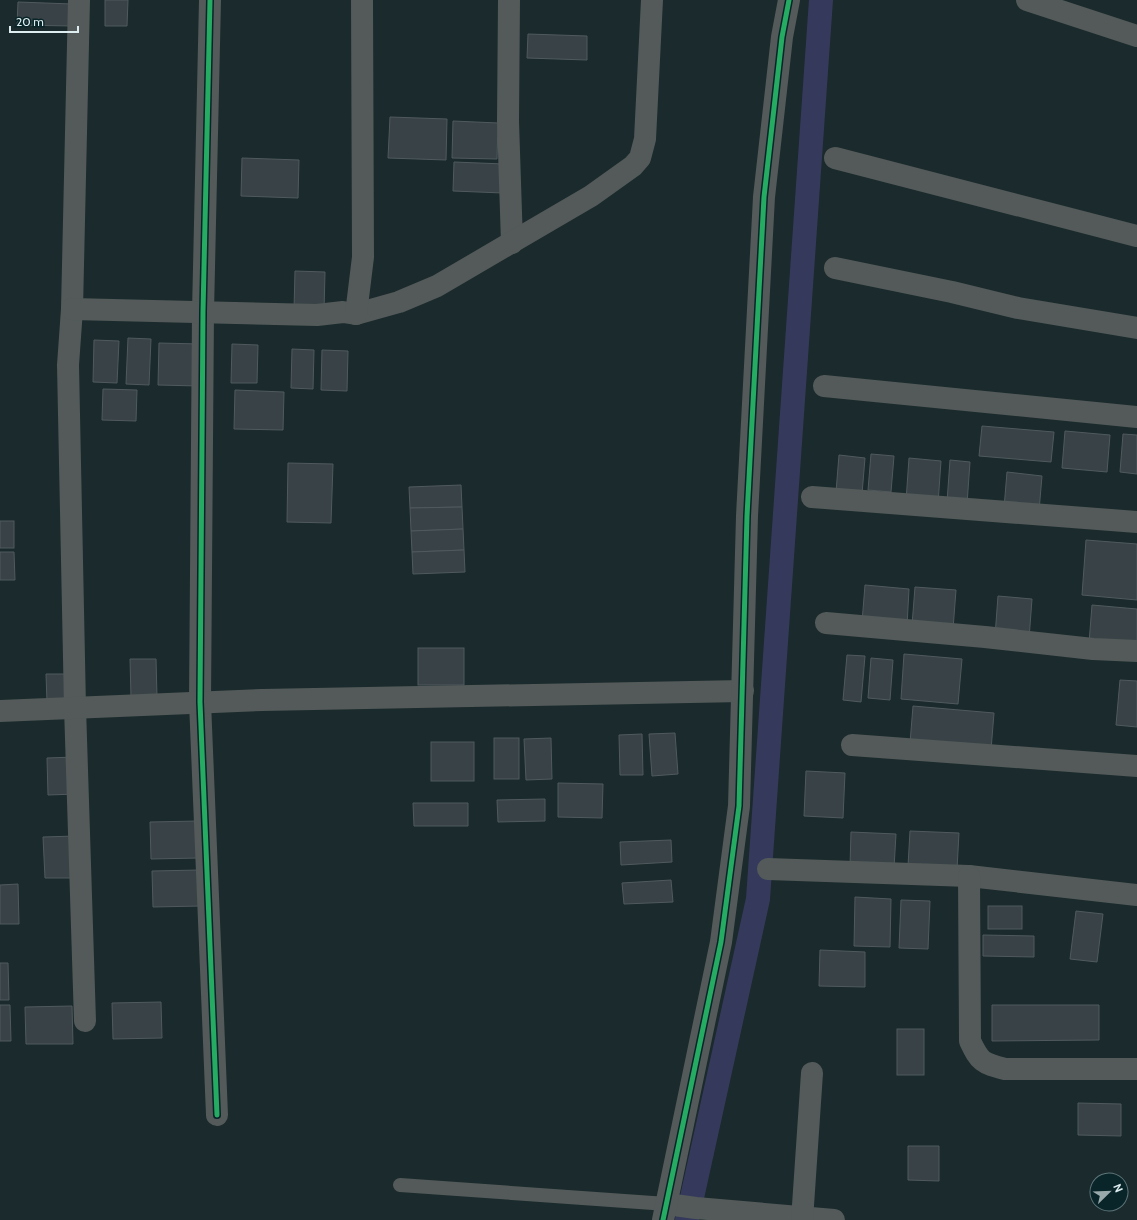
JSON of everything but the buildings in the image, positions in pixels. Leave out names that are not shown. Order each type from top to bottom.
[{"type":"street","points":[[79,0],[72,308],[68,365],[75,707],[85,1021]]},
{"type":"street","points":[[210,0],[203,312],[200,702],[216,1115]]},
{"type":"street","points":[[356,314],[363,257],[362,0]]},
{"type":"street","points":[[509,0],[508,121],[512,243]]},
{"type":"street","points":[[72,308],[317,315],[343,312],[356,314],[400,302],[437,286],[591,196],[633,166],[640,158],[645,139],[652,0]]},
{"type":"street","points":[[789,0],[782,38],[764,197],[747,516],[739,806],[721,942],[676,1210],[834,1220]]},
{"type":"street","points":[[1027,0],[1137,36]]},
{"type":"street","points":[[835,158],[1137,236]]},
{"type":"street","points":[[835,268],[952,292],[1018,308],[1137,328]]},
{"type":"street","points":[[824,386],[1137,417]]},
{"type":"street","points":[[812,497],[1137,522]]},
{"type":"street","points":[[826,623],[985,637],[1093,649],[1137,651]]},
{"type":"street","points":[[0,711],[262,700],[743,691]]},
{"type":"street","points":[[852,745],[1137,766]]},
{"type":"street","points":[[768,869],[969,876],[1137,895]]},
{"type":"street","points":[[969,876],[970,1041],[978,1058],[991,1065],[1005,1068],[1137,1070]]},
{"type":"street","points":[[802,1219],[812,1073]]},
{"type":"lane","points":[[400,1185],[676,1210]]},
{"type":"waterway","points":[[687,1220],[758,899],[821,0]]},
{"type":"cycle path","points":[[210,0],[203,312],[200,702],[217,1115]]},
{"type":"cycle path","points":[[663,1220],[721,942],[739,806],[747,516],[764,197],[782,37],[789,0]]}]
